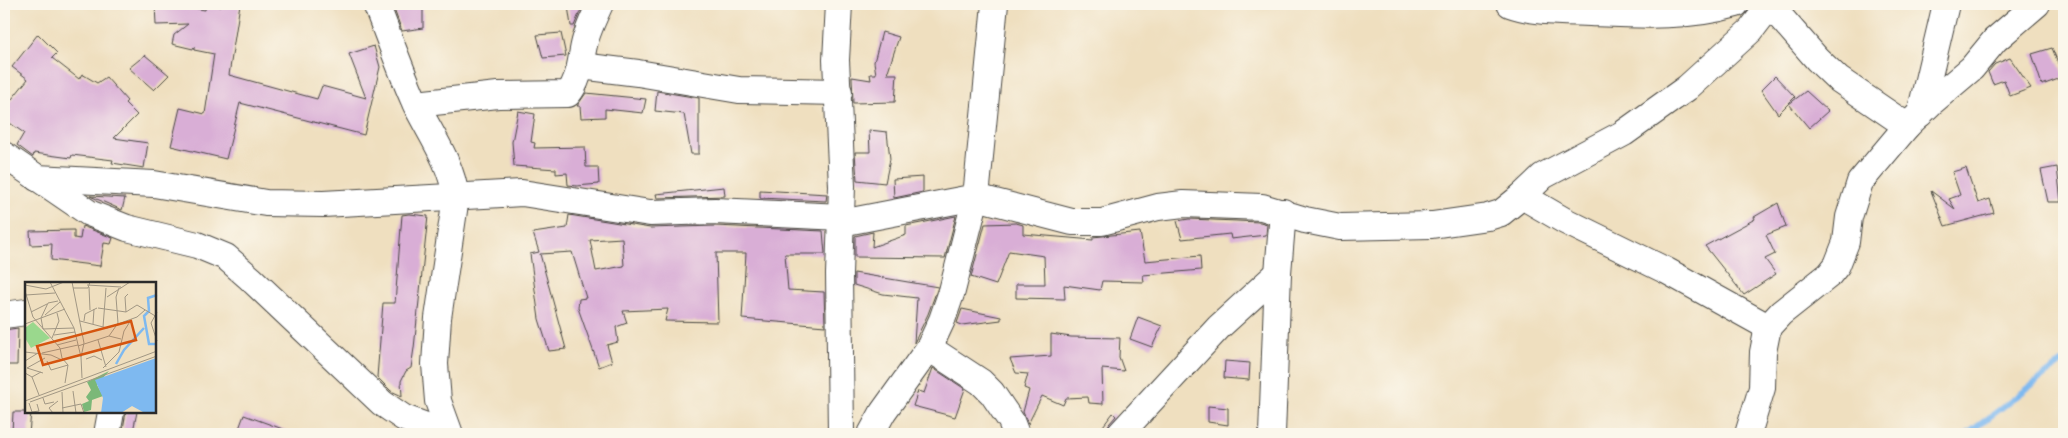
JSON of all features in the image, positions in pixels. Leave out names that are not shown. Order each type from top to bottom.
[{"type":"street","points":[[376,4],[416,104],[444,157],[453,179],[456,196],[438,318],[435,364],[438,401],[449,434]]},
{"type":"street","points":[[416,104],[498,95],[568,94],[574,86],[581,66],[584,44],[600,4]]},
{"type":"street","points":[[839,4],[836,60],[842,155],[842,220],[839,274],[841,434]]},
{"type":"street","points":[[871,434],[883,412],[929,348],[942,320],[952,291],[976,196],[995,4]]},
{"type":"street","points":[[1510,4],[1537,11],[1659,16],[1697,12],[1736,4]]},
{"type":"street","points":[[37,178],[154,184],[266,203],[323,204],[522,193],[650,213],[715,211],[842,220],[976,196],[1056,218],[1088,223],[1102,222],[1158,207],[1183,204],[1262,207],[1305,220],[1340,227],[1432,225],[1488,217],[1501,213],[1543,176],[1624,133],[1687,88],[1751,30],[1771,4],[1817,59],[1838,79],[1914,120]]},
{"type":"street","points":[[1914,120],[1946,4]]},
{"type":"street","points":[[1748,434],[1762,388],[1763,352],[1768,327],[1829,275],[1837,265],[1846,242],[1854,198],[1860,182],[1914,120],[1972,68],[1995,40],[2037,4]]},
{"type":"street","points":[[581,66],[638,73],[739,90],[839,92]]},
{"type":"street","points":[[4,155],[89,213],[126,228],[197,245],[226,257],[382,403],[404,418],[449,434]]},
{"type":"street","points":[[1522,196],[1565,220],[1667,271],[1768,327]]},
{"type":"street","points":[[1272,434],[1278,273],[1283,212]]},
{"type":"street","points":[[1120,434],[1219,327],[1278,273]]},
{"type":"street","points":[[4,315],[25,312]]},
{"type":"street","points":[[929,348],[981,382],[992,393],[1011,421],[1016,434]]},
{"type":"street","points":[[107,434],[111,413]]},
{"type":"building","points":[[155,4],[170,4],[205,10],[206,4],[221,7],[222,4],[240,4],[229,75],[317,99],[322,86],[366,98],[349,54],[374,46],[380,67],[364,135],[240,103],[226,159],[171,146],[180,108],[205,114],[214,54],[194,50],[194,47],[193,49],[172,44],[174,35],[188,24],[156,25]]},
{"type":"building","points":[[392,4],[423,4],[423,28],[402,31]]},
{"type":"building","points":[[568,6],[582,7],[574,26],[571,26]]},
{"type":"building","points":[[882,32],[899,37],[887,74],[897,74],[895,102],[853,103],[852,77],[871,80],[870,74],[876,74],[874,62]]},
{"type":"building","points":[[561,33],[566,56],[543,58],[537,35]]},
{"type":"building","points":[[38,34],[57,53],[52,58],[79,79],[82,74],[97,83],[106,77],[127,101],[125,103],[137,115],[114,138],[148,143],[144,168],[112,163],[113,160],[72,155],[71,158],[34,153],[33,157],[17,145],[24,133],[4,119],[4,109],[28,79],[12,67]]},
{"type":"building","points":[[2052,48],[2064,77],[2042,85],[2032,54]]},
{"type":"building","points":[[145,55],[169,75],[154,90],[129,68]]},
{"type":"building","points":[[2010,58],[2031,88],[2010,96],[2004,80],[1993,84],[1988,72],[1995,64]]},
{"type":"building","points":[[1775,76],[1795,97],[1778,114],[1761,90]]},
{"type":"building","points":[[657,91],[699,98],[699,154],[691,154],[684,114],[655,111]]},
{"type":"building","points":[[1806,91],[1828,111],[1809,128],[1789,104]]},
{"type":"building","points":[[586,93],[646,99],[643,113],[605,109],[605,117],[581,118],[580,106],[577,106]]},
{"type":"building","points":[[518,111],[535,114],[531,142],[535,143],[534,148],[585,147],[586,167],[598,167],[599,184],[568,185],[567,173],[556,174],[556,169],[514,166],[512,142]]},
{"type":"building","points":[[869,130],[887,132],[890,159],[885,183],[857,180],[855,152],[870,152]]},
{"type":"building","points":[[2057,167],[2061,202],[2048,202],[2041,170]]},
{"type":"building","points":[[1966,168],[1978,203],[1990,199],[1994,213],[1945,226],[1931,191],[1955,209],[1949,199],[1960,195],[1952,172]]},
{"type":"building","points":[[923,177],[923,192],[894,198],[893,179]]},
{"type":"building","points":[[724,187],[725,196],[657,198],[656,194]]},
{"type":"building","points":[[760,190],[827,194],[826,201],[760,198]]},
{"type":"building","points":[[90,196],[125,198],[122,210]]},
{"type":"building","points":[[1778,203],[1786,227],[1766,235],[1775,254],[1765,259],[1776,274],[1744,295],[1705,246],[1755,219],[1754,217]]},
{"type":"building","points":[[402,215],[428,216],[414,348],[411,368],[406,371],[401,381],[402,396],[391,391],[377,377],[383,303],[395,303]]},
{"type":"building","points":[[569,215],[650,228],[715,226],[823,231],[825,254],[785,254],[788,290],[824,292],[825,326],[742,319],[746,253],[716,253],[718,322],[665,321],[668,309],[623,311],[627,323],[616,327],[618,342],[607,345],[612,362],[599,367],[578,308],[579,299],[586,298],[572,252],[540,254],[566,349],[549,351],[539,319],[530,254],[539,252],[533,233],[567,228]],"holes":[[[622,238],[624,266],[596,271],[590,240]]]},
{"type":"building","points":[[956,216],[945,258],[855,257],[855,236],[873,232],[872,247],[906,235],[906,226]]},
{"type":"building","points":[[1189,219],[1260,222],[1267,224],[1266,235],[1231,239],[1230,234],[1182,239],[1177,221]]},
{"type":"building","points":[[1016,223],[1023,225],[1023,234],[1093,240],[1093,237],[1140,232],[1145,261],[1200,256],[1201,270],[1143,275],[1144,282],[1102,281],[1100,290],[1064,285],[1065,299],[1016,298],[1016,284],[1045,284],[1044,256],[1009,251],[996,285],[971,277],[985,224]]},
{"type":"building","points":[[82,226],[113,238],[111,244],[104,243],[100,266],[51,260],[52,244],[31,245],[30,231],[74,230],[74,238],[80,239]]},
{"type":"building","points":[[854,273],[938,287],[914,343],[917,298],[883,294],[854,285]]},
{"type":"building","points":[[962,309],[1001,317],[1001,320],[962,325],[957,323]]},
{"type":"building","points":[[1138,317],[1162,326],[1152,347],[1130,339]]},
{"type":"building","points":[[18,328],[17,365],[4,365],[4,330]]},
{"type":"building","points":[[1051,334],[1071,337],[1120,338],[1119,357],[1124,371],[1102,369],[1103,404],[1089,403],[1088,397],[1066,398],[1063,405],[1042,396],[1028,424],[1023,412],[1029,390],[1024,388],[1028,374],[1016,373],[1010,359],[1051,356]]},
{"type":"building","points":[[1225,361],[1250,363],[1249,380],[1224,378]]},
{"type":"building","points":[[933,368],[965,389],[955,417],[913,406],[918,391],[924,393]]},
{"type":"building","points":[[1208,406],[1228,408],[1228,425],[1208,422]]},
{"type":"building","points":[[13,412],[31,413],[29,434],[12,433]]},
{"type":"building","points":[[126,413],[137,413],[133,431],[123,429]]},
{"type":"building","points":[[1113,413],[1116,416],[1109,424],[1105,434],[1097,434]]},
{"type":"building","points":[[244,415],[291,432],[291,434],[237,434]]},
{"type":"waterway","points":[[1967,434],[2064,361]]}]
